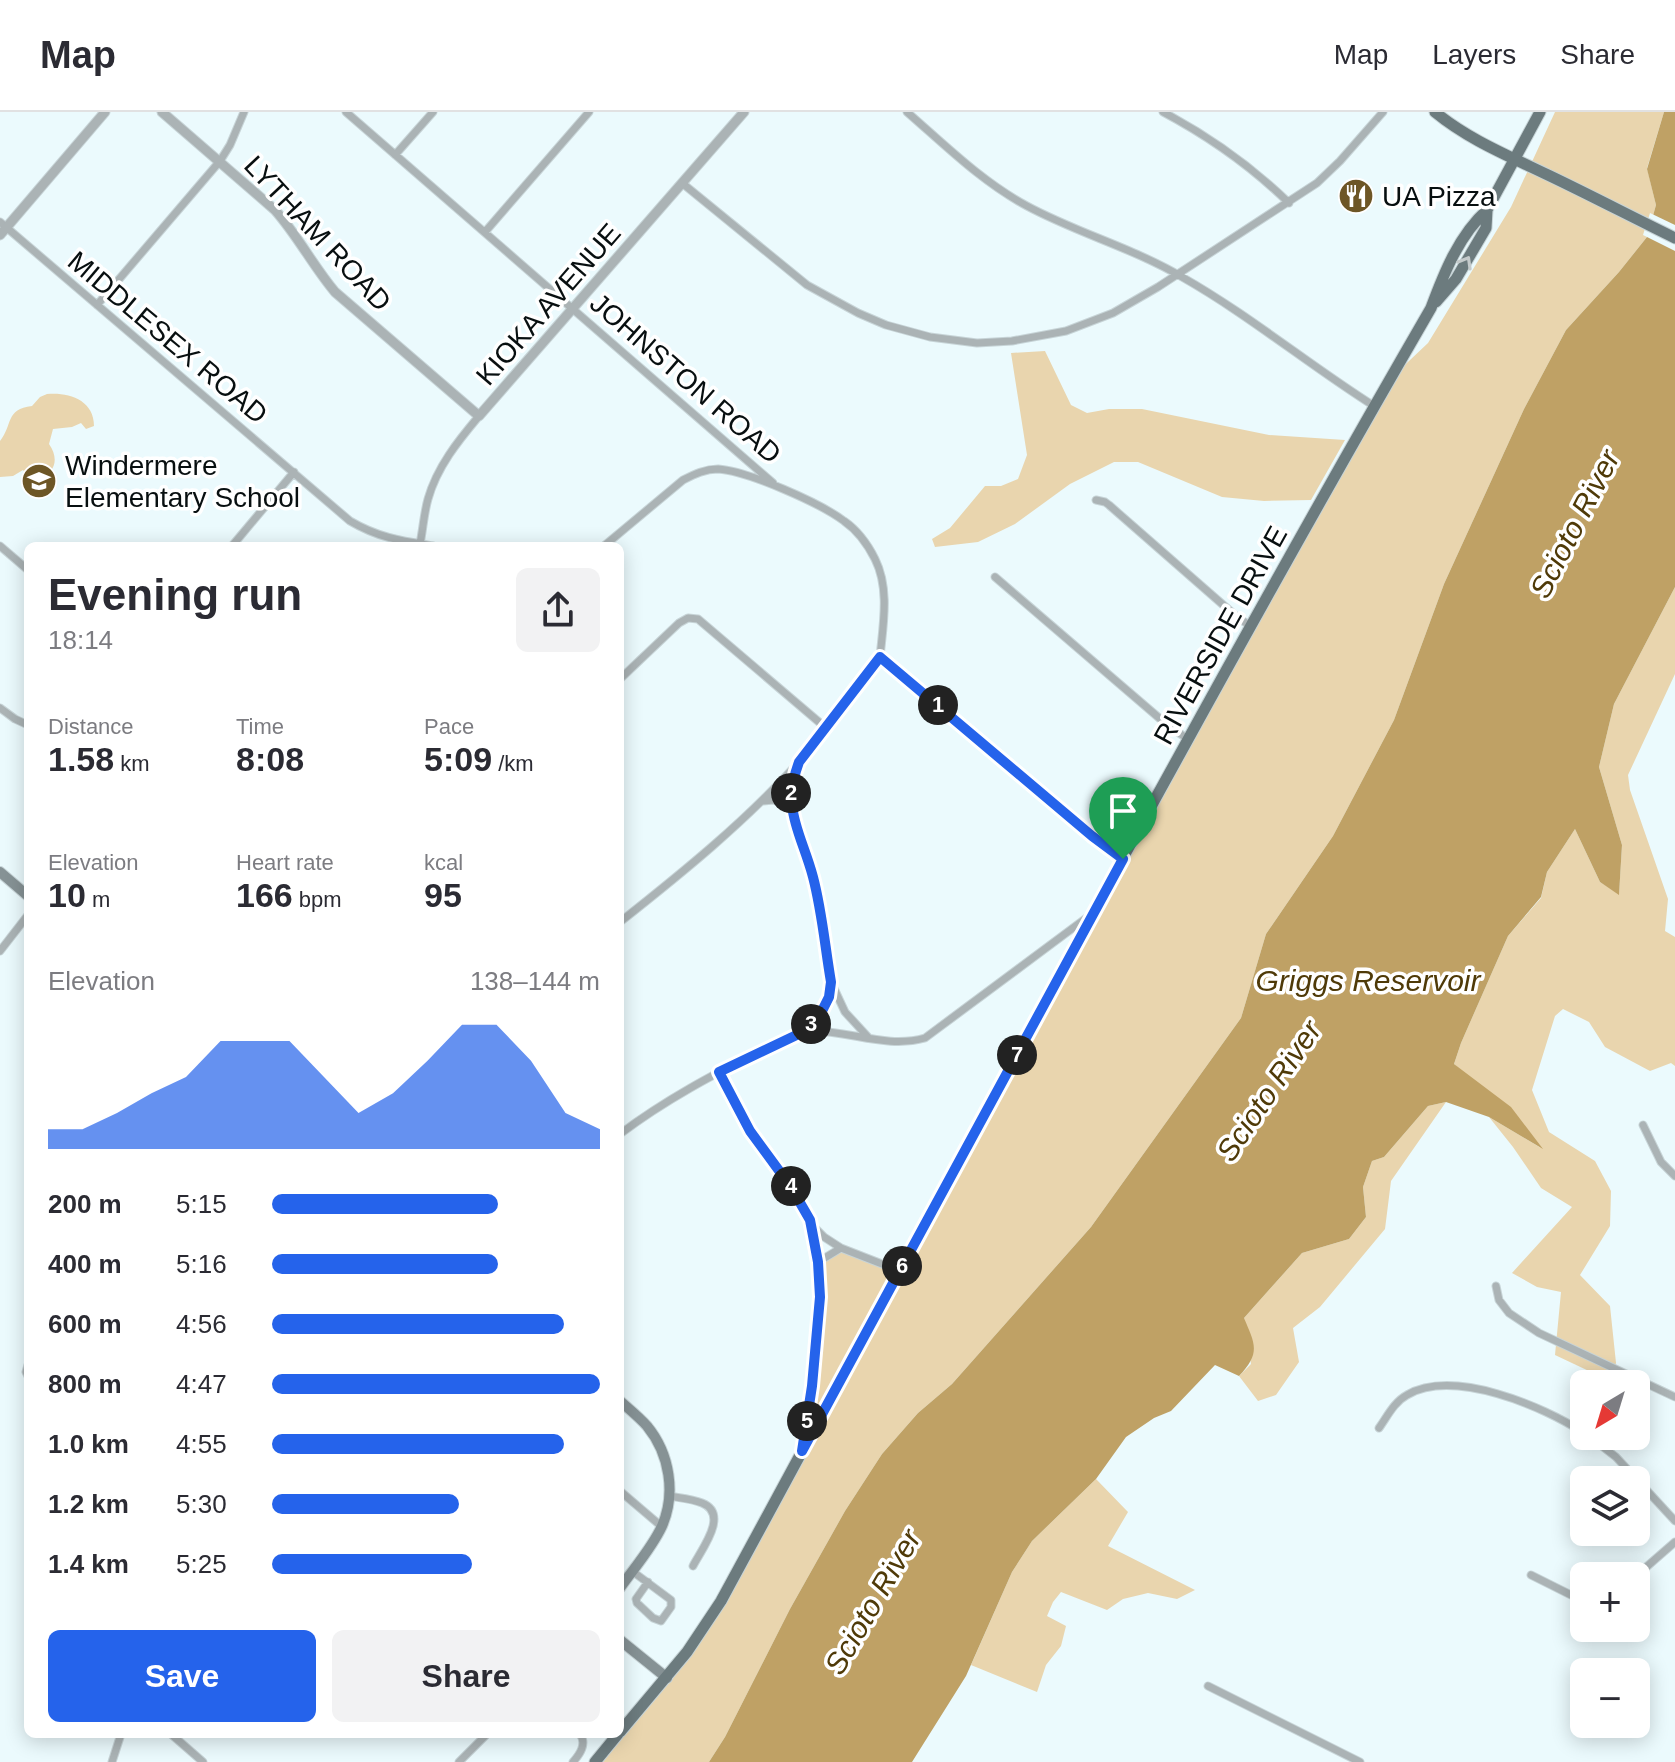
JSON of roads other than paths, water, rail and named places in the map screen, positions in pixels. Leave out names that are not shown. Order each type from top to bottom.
[{"type":"main road","points":[[1435,112],[1461,131],[1514,160],[1675,238]]},
{"type":"main road","name":"RIVERSIDE DRIVE","points":[[624,1727],[667,1678],[721,1601],[1094,912],[1374,406],[1431,308],[1456,279],[1486,228],[1487,210],[1540,112]]},
{"type":"main road","points":[[0,872],[24,893]]},
{"type":"main road","points":[[624,1405],[647,1426],[659,1444],[669,1474],[669,1496],[661,1526],[624,1582]]},
{"type":"main road","points":[[624,1643],[667,1678]]},
{"type":"main road","name":"RIVERSIDE DRIVE","points":[[595,1762],[615,1738]]},
{"type":"street","points":[[2,228],[105,112]]},
{"type":"street","name":"LYTHAM ROAD","points":[[162,112],[275,210],[335,292],[479,416]]},
{"type":"street","points":[[97,305],[220,161],[244,112]]},
{"type":"street","name":"JOHNSTON ROAD","points":[[346,112],[779,488]]},
{"type":"street","points":[[395,155],[433,112]]},
{"type":"street","points":[[485,232],[589,112]]},
{"type":"street","name":"KIOKA AVENUE","points":[[420,542],[435,479],[460,439],[744,112]]},
{"type":"street","points":[[907,112],[973,169],[1018,201],[1177,274],[1374,406]]},
{"type":"street","points":[[1163,112],[1225,149],[1289,203]]},
{"type":"street","points":[[682,183],[807,285],[837,303],[886,325],[930,337],[977,343],[1012,341],[1066,331],[1113,313],[1177,274],[1317,183],[1383,112]]},
{"type":"street","name":"MIDDLESEX ROAD","points":[[2,228],[350,521],[383,537],[409,542]]},
{"type":"street","points":[[609,542],[683,480],[702,471],[730,471],[779,488],[846,522],[869,548],[877,563],[885,596],[880,657],[799,762],[759,803],[624,919]]},
{"type":"street","points":[[235,542],[294,472]]},
{"type":"street","points":[[1096,500],[1109,505],[1252,627]]},
{"type":"street","points":[[0,546],[24,567]]},
{"type":"street","points":[[995,577],[1165,723],[1189,740]]},
{"type":"street","points":[[624,675],[683,620],[693,618],[706,625],[826,728]]},
{"type":"street","points":[[880,657],[1123,859]]},
{"type":"street","points":[[0,708],[24,723]]},
{"type":"street","points":[[799,762],[792,779],[791,808],[813,878],[831,982],[845,1012],[869,1039]]},
{"type":"street","points":[[759,803],[774,800],[791,808]]},
{"type":"street","points":[[805,1031],[836,1032],[901,1042],[925,1038],[1094,912]]},
{"type":"street","points":[[0,951],[24,920]]},
{"type":"street","points":[[624,1131],[719,1072],[805,1031],[822,1011],[829,997],[831,982]]},
{"type":"street","points":[[719,1072],[750,1131],[824,1237],[841,1248],[900,1271]]},
{"type":"street","points":[[1643,1125],[1661,1162],[1675,1176]]},
{"type":"street","points":[[802,1451],[817,1345],[820,1297],[818,1262],[810,1220]]},
{"type":"street","points":[[818,1262],[841,1248]]},
{"type":"street","points":[[1496,1286],[1499,1300],[1509,1313],[1539,1333],[1675,1397]]},
{"type":"street","points":[[1379,1428],[1403,1398],[1419,1389],[1435,1386],[1482,1391],[1519,1400],[1570,1425]]},
{"type":"street","points":[[1607,1450],[1675,1521]]},
{"type":"street","points":[[624,1494],[661,1526]]},
{"type":"street","points":[[669,1496],[703,1503],[714,1514],[714,1526],[693,1566]]},
{"type":"street","points":[[1650,1564],[1675,1542]]},
{"type":"street","points":[[632,1571],[648,1582],[671,1600],[661,1621],[637,1603],[636,1599],[648,1582]]},
{"type":"street","points":[[1531,1575],[1570,1594]]},
{"type":"street","points":[[1208,1686],[1360,1762]]},
{"type":"street","points":[[112,1762],[120,1738]]},
{"type":"street","points":[[176,1738],[203,1762]]},
{"type":"street","points":[[459,1762],[483,1738]]},
{"type":"street","points":[[573,1762],[582,1748],[583,1738]]},
{"type":"water","name":"Griggs Reservoir","points":[[1664,112],[1675,112],[1675,587],[1614,704],[1599,767],[1622,845],[1619,895],[1600,882],[1575,829],[1547,872],[1541,897],[1508,936],[1454,1064],[1511,1107],[1543,1149],[1489,1117],[1446,1102],[1428,1106],[1384,1157],[1372,1161],[1363,1187],[1366,1217],[1349,1239],[1302,1253],[1244,1318],[1254,1348],[1251,1361],[1239,1376],[1215,1365],[1171,1411],[1154,1418],[1126,1437],[1096,1479],[1032,1541],[1012,1572],[966,1676],[912,1762],[709,1762],[845,1511],[882,1454],[918,1413],[952,1384],[1091,1227],[1241,1018],[1266,934],[1333,836],[1394,720],[1444,584],[1524,409],[1566,330],[1647,237],[1656,205],[1647,169]]},
{"type":"place","name":"UA Pizza","points":[[1356,196]]},
{"type":"place","name":"Windermere Elementary School","points":[[39,481]]},
{"type":"water label","name":"Scioto River","points":[[1575,524]]},
{"type":"water label","name":"Scioto River","points":[[1269,1091]]},
{"type":"water label","name":"Scioto River","points":[[873,1602]]}]
